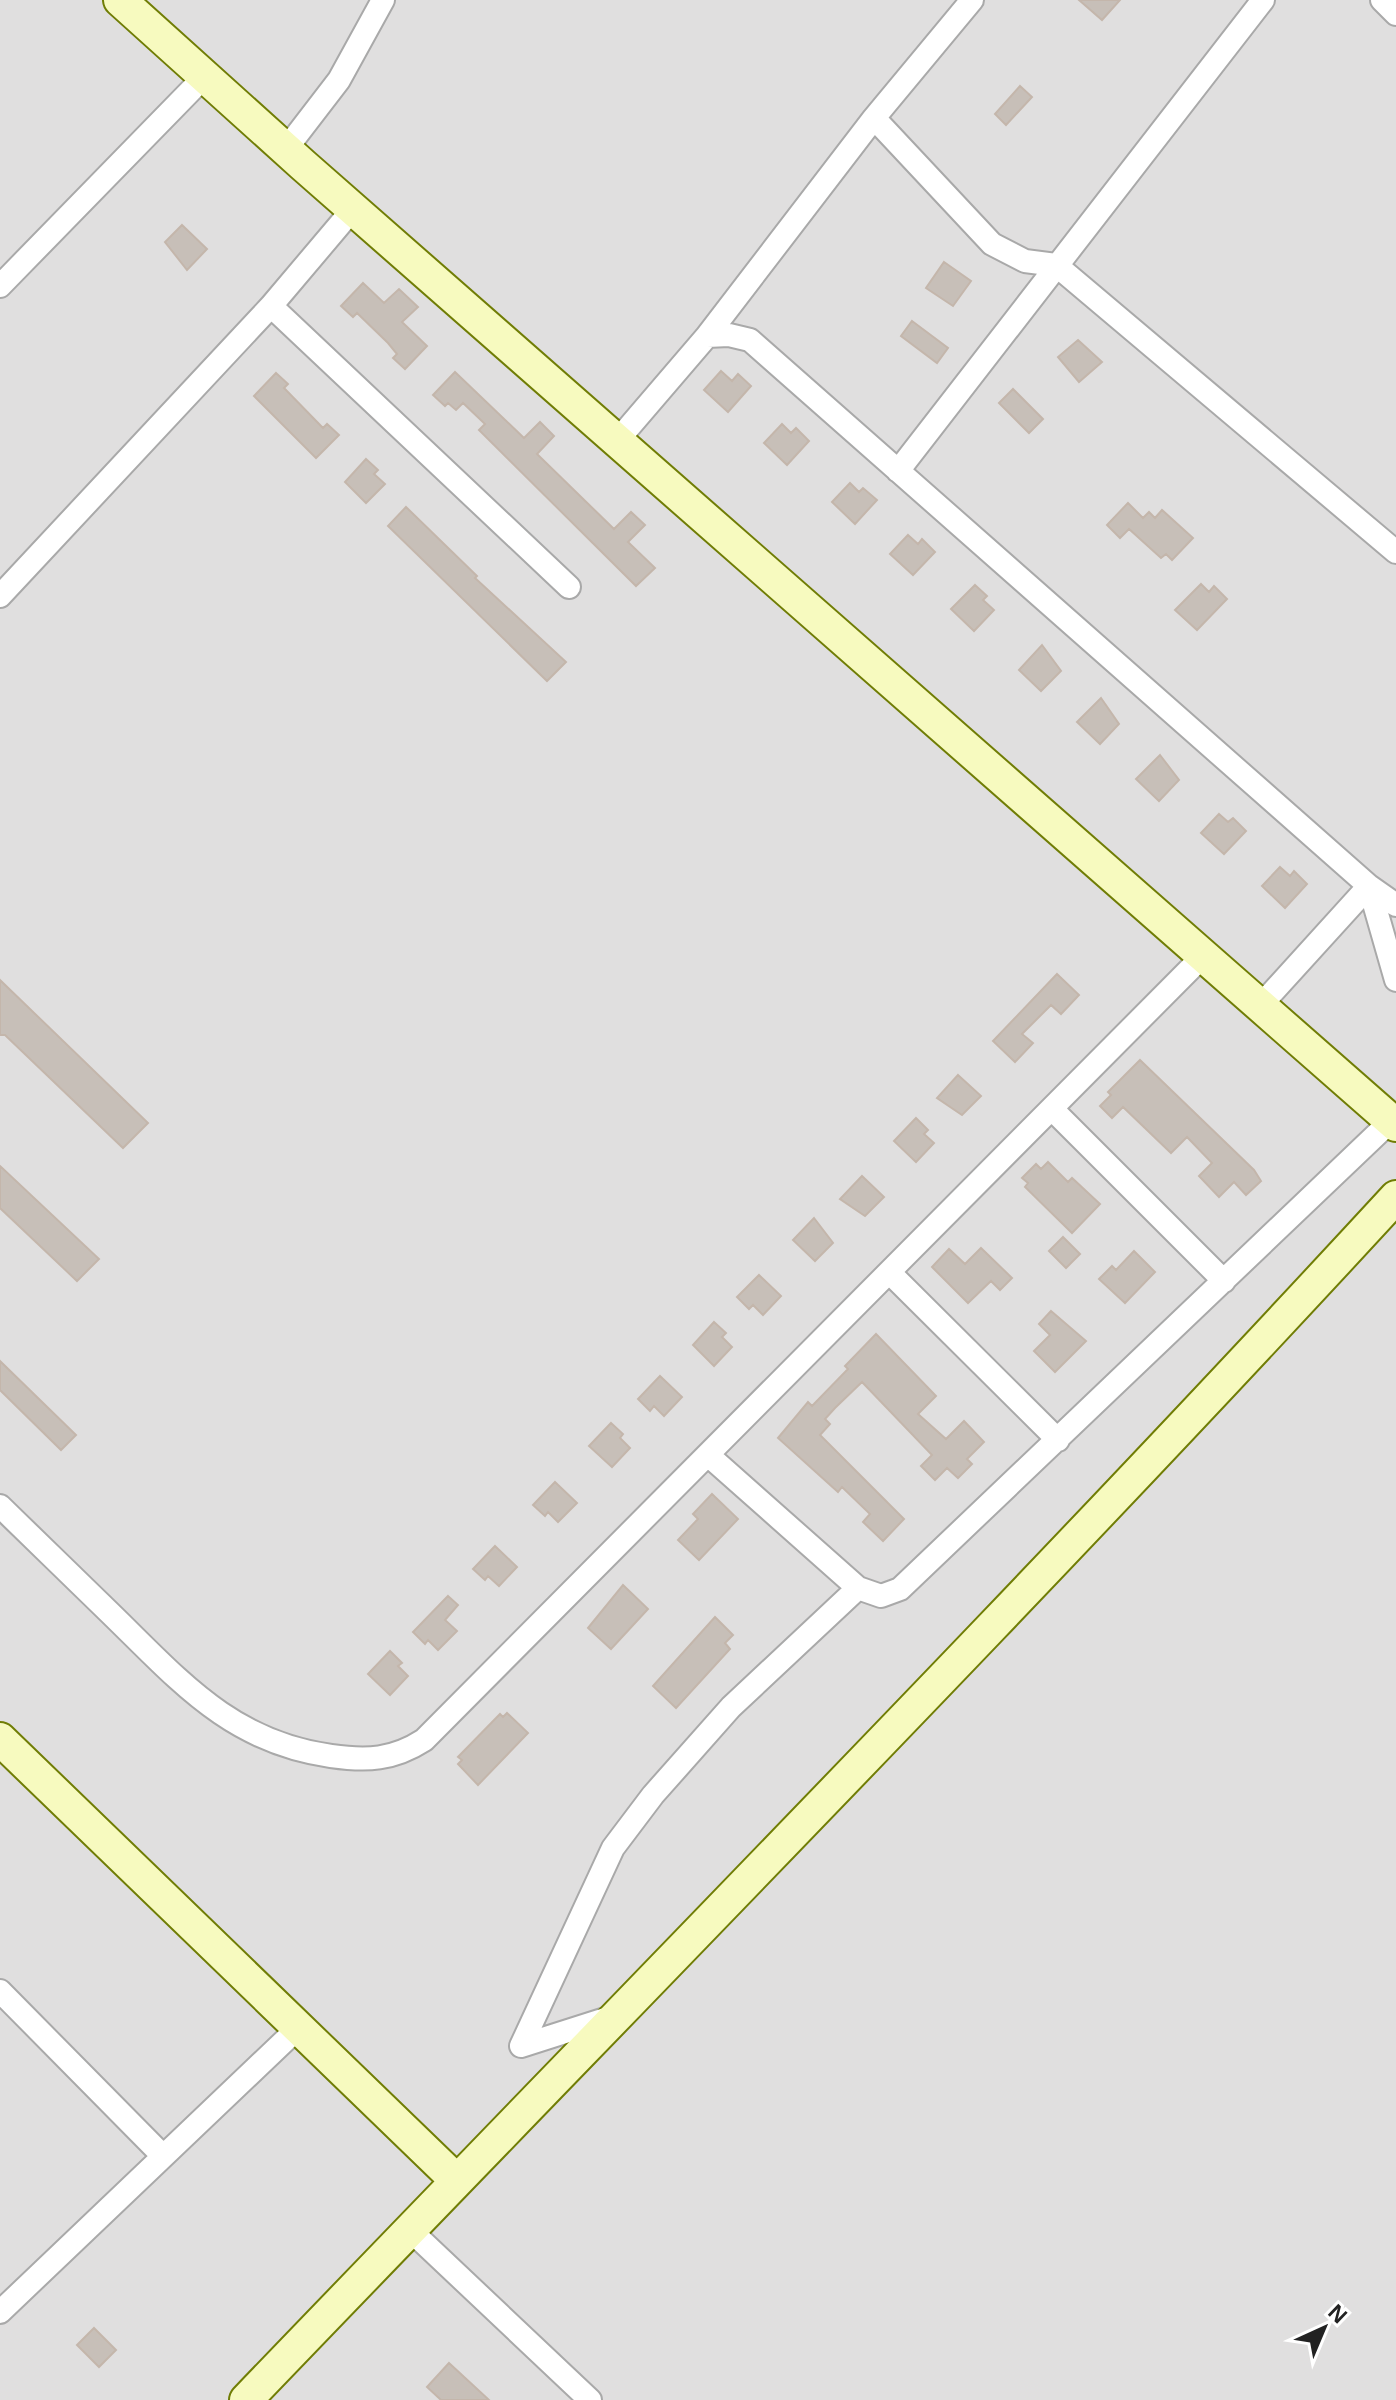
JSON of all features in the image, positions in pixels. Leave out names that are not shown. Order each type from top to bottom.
[{"type":"street","points":[[120,0],[353,209],[1260,1006],[1394,1120],[900,1589],[881,1596],[858,1588],[708,1455]]},
{"type":"street","points":[[286,149],[339,80],[383,0]]},
{"type":"street","points":[[617,441],[707,336],[874,118],[972,0]]},
{"type":"street","points":[[898,471],[1263,0]]},
{"type":"street","points":[[1382,0],[1396,14]]},
{"type":"street","points":[[0,286],[204,77]]},
{"type":"street","points":[[874,118],[992,244],[1025,261],[1056,265],[1396,552]]},
{"type":"street","points":[[0,596],[271,306],[353,209]]},
{"type":"street","points":[[271,306],[569,587]]},
{"type":"street","points":[[707,336],[729,335],[750,340],[1369,886],[1396,905]]},
{"type":"street","points":[[1369,886],[1396,980]]},
{"type":"street","points":[[1260,1006],[1369,886]]},
{"type":"street","points":[[0,1506],[191,1692],[237,1726],[282,1748],[374,1760],[400,1756],[424,1740],[1203,956]]},
{"type":"street","points":[[1052,1109],[1224,1281]]},
{"type":"street","points":[[246,2400],[456,2180],[622,2014],[1243,1363],[1396,1197]]},
{"type":"street","points":[[889,1272],[1058,1440]]},
{"type":"street","points":[[622,2014],[521,2046],[613,1848],[653,1795],[731,1707],[858,1588]]},
{"type":"street","points":[[0,1739],[456,2180]]},
{"type":"street","points":[[1,1995],[163,2156]]},
{"type":"street","points":[[0,2312],[297,2029]]},
{"type":"street","points":[[409,2229],[590,2400]]},
{"type":"shaded area","points":[[0,0],[1396,0],[1396,2400],[0,2400]]},
{"type":"building","points":[[1079,0],[1120,0],[1102,20]]},
{"type":"building","points":[[1020,86],[1032,97],[1006,125],[995,114]]},
{"type":"building","points":[[182,225],[207,249],[187,270],[165,242]]},
{"type":"building","points":[[944,262],[971,281],[953,306],[926,288]]},
{"type":"building","points":[[363,283],[384,303],[399,289],[418,307],[402,322],[427,346],[405,369],[393,358],[397,354],[388,343],[357,313],[353,317],[341,306]]},
{"type":"building","points":[[912,321],[948,348],[937,363],[901,336]]},
{"type":"building","points":[[1078,340],[1102,362],[1079,382],[1058,357]]},
{"type":"building","points":[[721,371],[732,381],[738,374],[751,386],[728,412],[704,390]]},
{"type":"building","points":[[455,372],[524,438],[540,422],[554,436],[537,454],[614,529],[631,512],[645,525],[628,542],[655,568],[636,586],[479,430],[485,424],[463,403],[456,410],[448,403],[445,406],[433,395]]},
{"type":"building","points":[[276,373],[288,384],[284,388],[323,428],[327,424],[339,435],[316,458],[254,396]]},
{"type":"building","points":[[1013,389],[1043,419],[1029,433],[999,403]]},
{"type":"building","points":[[782,424],[791,433],[796,428],[809,441],[787,465],[764,443]]},
{"type":"building","points":[[366,459],[378,470],[374,474],[385,484],[366,503],[345,482]]},
{"type":"building","points":[[850,483],[859,492],[863,488],[877,500],[855,524],[832,502]]},
{"type":"building","points":[[1128,503],[1143,518],[1149,512],[1155,518],[1162,510],[1193,538],[1172,560],[1166,554],[1161,558],[1129,529],[1120,538],[1107,525]]},
{"type":"building","points":[[406,507],[477,576],[475,578],[566,662],[547,681],[388,526]]},
{"type":"building","points":[[908,535],[918,544],[922,539],[935,552],[913,575],[890,554]]},
{"type":"building","points":[[1201,584],[1209,592],[1214,586],[1227,599],[1197,630],[1175,610]]},
{"type":"building","points":[[975,585],[987,596],[983,600],[994,610],[974,631],[951,609]]},
{"type":"building","points":[[1042,645],[1061,671],[1041,691],[1019,670]]},
{"type":"building","points":[[1101,698],[1119,724],[1100,744],[1077,722]]},
{"type":"building","points":[[1160,755],[1179,780],[1159,801],[1136,779]]},
{"type":"building","points":[[1219,814],[1228,822],[1233,818],[1246,831],[1224,854],[1201,833]]},
{"type":"building","points":[[1280,867],[1290,876],[1294,871],[1307,884],[1285,908],[1262,886]]},
{"type":"building","points":[[1057,974],[1079,995],[1061,1014],[1051,1005],[1022,1034],[1033,1043],[1015,1062],[993,1041]]},
{"type":"building","points":[[0,980],[148,1123],[123,1148],[5,1035],[0,1035]]},
{"type":"building","points":[[1140,1060],[1254,1170],[1261,1181],[1246,1195],[1234,1182],[1219,1197],[1199,1176],[1212,1163],[1187,1137],[1171,1153],[1123,1107],[1112,1118],[1100,1106],[1111,1095],[1108,1092]]},
{"type":"building","points":[[958,1075],[981,1096],[962,1115],[937,1098]]},
{"type":"building","points":[[916,1118],[928,1130],[924,1134],[934,1143],[916,1162],[894,1141]]},
{"type":"building","points":[[1048,1162],[1068,1182],[1072,1178],[1100,1204],[1072,1233],[1025,1187],[1028,1183],[1022,1178],[1036,1164],[1041,1169]]},
{"type":"building","points":[[0,1166],[99,1259],[77,1281],[0,1208]]},
{"type":"building","points":[[862,1176],[884,1197],[865,1216],[840,1199]]},
{"type":"building","points":[[814,1218],[833,1243],[815,1261],[793,1240]]},
{"type":"building","points":[[1063,1237],[1080,1254],[1066,1268],[1049,1251]]},
{"type":"building","points":[[981,1248],[1012,1278],[1000,1290],[991,1281],[968,1303],[932,1267],[949,1249],[965,1264]]},
{"type":"building","points":[[1134,1251],[1155,1272],[1125,1303],[1099,1279],[1112,1266],[1116,1270]]},
{"type":"building","points":[[759,1275],[781,1296],[763,1315],[753,1305],[749,1309],[737,1297]]},
{"type":"building","points":[[1051,1311],[1086,1341],[1055,1372],[1034,1351],[1050,1335],[1039,1324]]},
{"type":"building","points":[[714,1322],[726,1333],[722,1337],[732,1347],[714,1366],[693,1345]]},
{"type":"building","points":[[876,1334],[936,1396],[918,1414],[946,1439],[964,1421],[984,1442],[967,1459],[972,1464],[958,1478],[947,1468],[935,1480],[921,1466],[932,1455],[862,1382],[835,1408],[825,1419],[830,1424],[820,1435],[904,1519],[883,1541],[863,1522],[870,1514],[842,1487],[838,1492],[778,1438],[808,1402],[812,1406],[848,1369],[845,1366]]},
{"type":"building","points":[[0,1361],[76,1435],[61,1450],[0,1390]]},
{"type":"building","points":[[660,1376],[682,1397],[664,1416],[654,1406],[650,1411],[638,1399]]},
{"type":"building","points":[[611,1423],[623,1434],[620,1438],[630,1448],[612,1467],[589,1446]]},
{"type":"building","points":[[555,1482],[577,1503],[558,1522],[548,1512],[545,1516],[533,1505]]},
{"type":"building","points":[[712,1494],[738,1519],[699,1560],[678,1540],[698,1519],[693,1514]]},
{"type":"building","points":[[495,1546],[517,1567],[499,1586],[488,1576],[485,1580],[473,1569]]},
{"type":"building","points":[[623,1585],[648,1609],[611,1649],[588,1628]]},
{"type":"building","points":[[448,1596],[458,1605],[445,1620],[457,1631],[438,1650],[428,1640],[425,1644],[413,1632]]},
{"type":"building","points":[[715,1617],[733,1635],[725,1643],[730,1649],[676,1708],[653,1686]]},
{"type":"building","points":[[390,1651],[402,1663],[398,1666],[408,1676],[390,1695],[368,1674]]},
{"type":"building","points":[[507,1713],[528,1733],[478,1785],[458,1764],[462,1760],[458,1757],[500,1714],[503,1717]]},
{"type":"building","points":[[94,2328],[116,2350],[99,2367],[77,2345]]},
{"type":"building","points":[[449,2363],[489,2400],[441,2400],[427,2387]]}]
